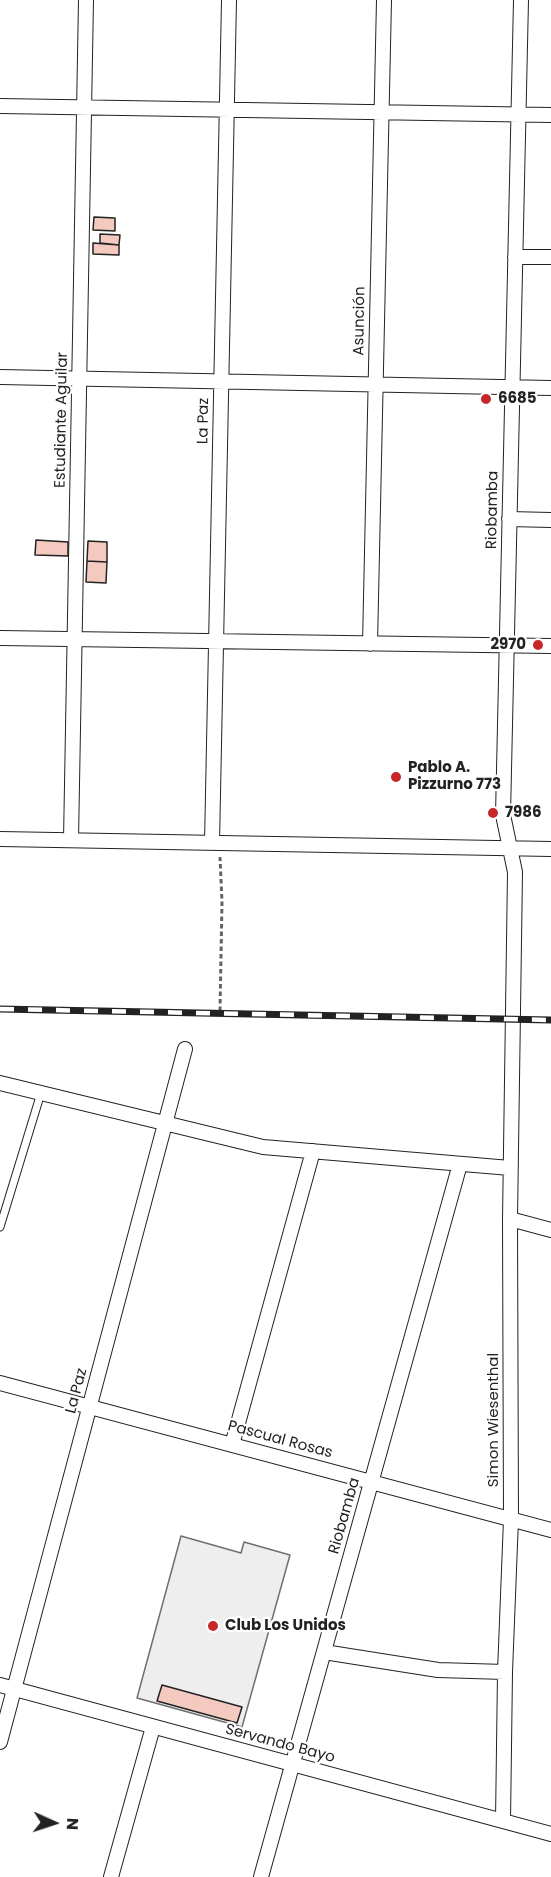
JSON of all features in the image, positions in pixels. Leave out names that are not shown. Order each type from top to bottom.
[{"type":"street","name":"Estudiante Aguilar","points":[[71,840],[86,0]]},
{"type":"street","name":"La Paz","points":[[215,843],[216,641],[229,0]]},
{"type":"street","name":"Asunción","points":[[370,644],[384,0]]},
{"type":"street","name":"Riobamba","points":[[512,1019],[515,872],[503,815],[520,0]]},
{"type":"street","points":[[0,106],[551,115]]},
{"type":"street","points":[[515,257],[551,257]]},
{"type":"street","points":[[0,377],[551,388]]},
{"type":"street","points":[[509,519],[551,520]]},
{"type":"street","points":[[0,638],[551,646]]},
{"type":"street","points":[[0,839],[551,849]]},
{"type":"street","name":"Simon Wiesenthal","points":[[503,1821],[505,1672],[511,1519],[512,1019]]},
{"type":"street","name":"La Paz","points":[[0,1742],[185,1048]]},
{"type":"street","points":[[0,1083],[263,1147],[510,1168]]},
{"type":"street","points":[[232,1444],[313,1151]]},
{"type":"street","name":"Riobamba","points":[[261,1877],[460,1164]]},
{"type":"street","points":[[510,1219],[551,1230]]},
{"type":"street","name":"Pascual Rosas","points":[[0,1383],[551,1530]]},
{"type":"street","points":[[324,1652],[438,1670],[505,1672]]},
{"type":"street","name":"Servando Bayo","points":[[0,1685],[551,1834]]},
{"type":"street","points":[[111,1877],[153,1727]]},
{"type":"lane","points":[[0,1227],[41,1093]]},
{"type":"path","points":[[215,843],[222,902],[220,1011]]},
{"type":"shaded area","name":"Club Los Unidos","points":[[181,1536],[241,1553],[244,1542],[290,1555],[242,1727],[137,1698]]},
{"type":"building","points":[[94,217],[115,218],[115,231],[93,230]]},
{"type":"building","points":[[100,234],[120,235],[119,245],[100,243]]},
{"type":"building","points":[[93,243],[119,245],[119,255],[93,254]]},
{"type":"building","points":[[36,540],[68,542],[68,556],[35,555]]},
{"type":"building","points":[[88,541],[107,542],[107,562],[87,561]]},
{"type":"building","points":[[87,561],[107,562],[106,583],[86,582]]},
{"type":"building","points":[[162,1685],[242,1707],[237,1723],[157,1701]]},
{"type":"railway","points":[[0,1009],[551,1020]]},
{"type":"place","name":"6685","points":[[486,399]]},
{"type":"place","name":"2970","points":[[538,645]]},
{"type":"place","name":"Pablo A. Pizzurno 773","points":[[396,777]]},
{"type":"place","name":"7986","points":[[493,813]]},
{"type":"place","name":"Club Los Unidos","points":[[213,1626]]}]
